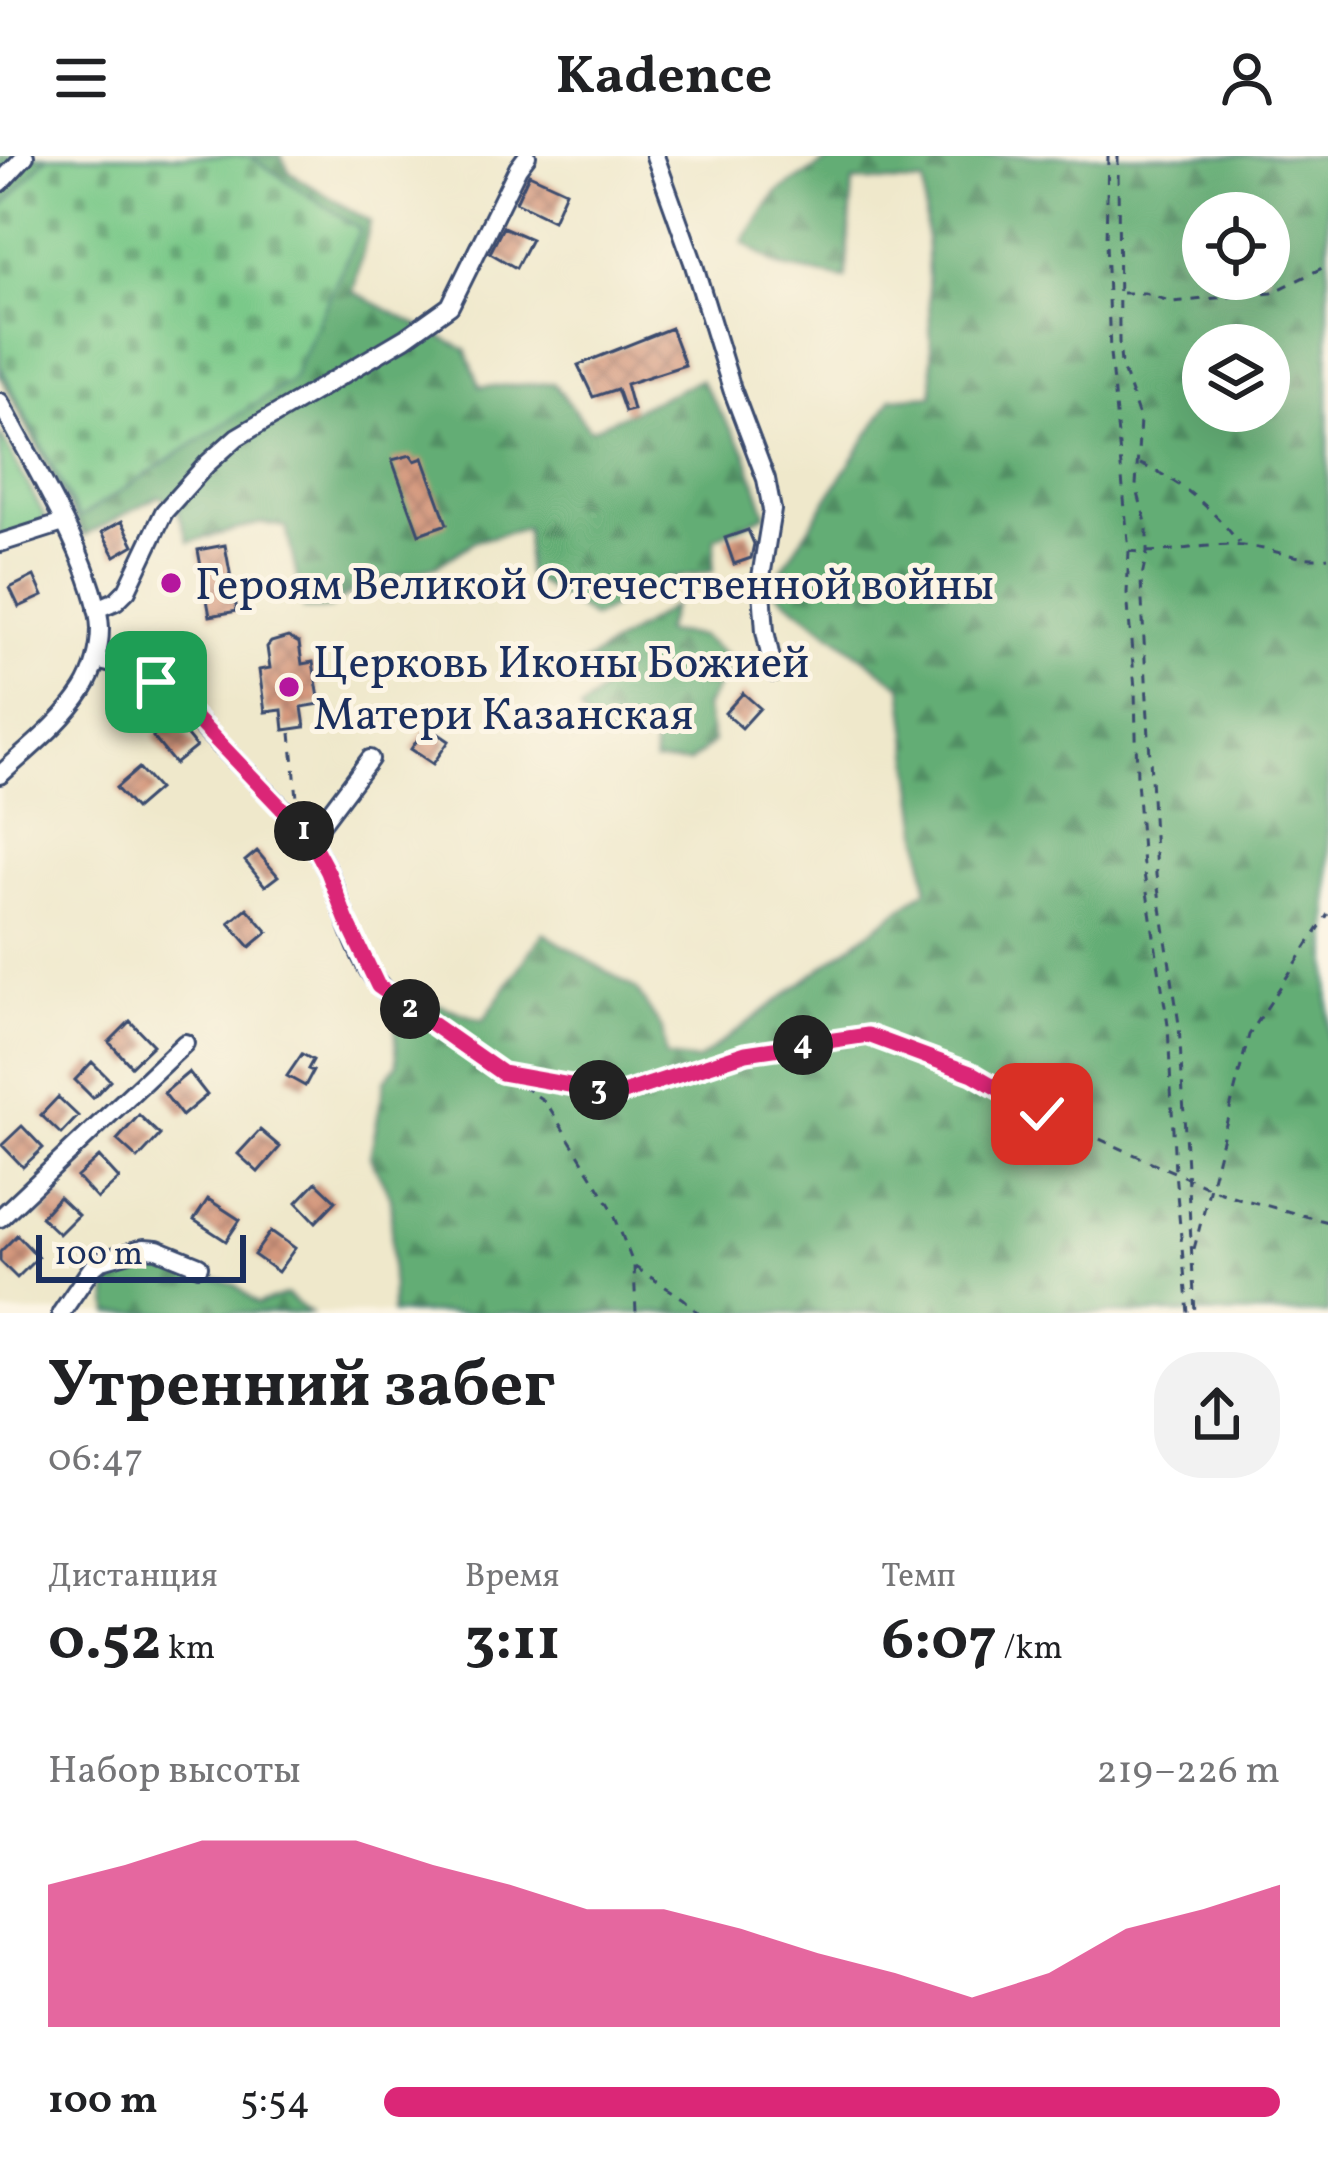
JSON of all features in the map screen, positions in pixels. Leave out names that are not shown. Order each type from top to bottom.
[{"type":"street","points":[[0,183],[25,156]]},
{"type":"street","points":[[97,608],[116,601],[127,590],[164,512],[237,437],[405,338],[450,306],[527,156]]},
{"type":"street","points":[[656,156],[766,479],[772,510],[761,577],[774,673]]},
{"type":"street","points":[[0,402],[92,588],[100,627],[96,660],[85,688],[0,776]]},
{"type":"street","points":[[0,543],[63,523]]},
{"type":"street","points":[[96,660],[139,672],[176,698],[304,831],[328,872],[378,986],[392,997]]},
{"type":"street","points":[[304,831],[370,759]]},
{"type":"street","points":[[0,1218],[185,1043]]},
{"type":"street","points":[[62,1313],[102,1260],[144,1248],[199,1266]]},
{"type":"path","points":[[1111,157],[1121,364],[1140,420],[1136,486],[1147,526],[1148,553],[1141,580],[1156,875],[1179,1024],[1196,1313]]},
{"type":"path","points":[[1111,157],[1106,241],[1110,353],[1129,551],[1137,779],[1143,867],[1168,1025],[1188,1313]]},
{"type":"path","points":[[1119,293],[1144,293],[1172,302],[1272,293],[1328,265]]},
{"type":"path","points":[[1138,464],[1203,502],[1240,545]]},
{"type":"path","points":[[1129,551],[1240,545],[1312,560],[1328,557]]},
{"type":"path","points":[[291,733],[304,831]]},
{"type":"path","points":[[1192,1256],[1249,1035],[1328,914]]},
{"type":"path","points":[[392,997],[546,1102],[611,1208],[634,1266],[636,1313]]},
{"type":"path","points":[[502,1073],[620,1094],[746,1053],[868,1035],[973,1074],[1042,1114],[1210,1188],[1328,1222]]},
{"type":"path","points":[[634,1266],[698,1313]]},
{"type":"green space","points":[[0,156],[281,156],[290,173],[370,222],[353,292],[466,350],[480,387],[553,383],[590,430],[700,380],[745,451],[766,514],[715,538],[713,571],[657,581],[593,618],[527,575],[526,528],[475,541],[437,566],[364,584],[328,609],[304,609],[286,527],[262,523],[189,542],[176,505],[159,496],[84,536],[0,374]]},
{"type":"green space","points":[[48,156],[249,156],[360,229],[292,380],[79,518],[0,365],[0,210]]},
{"type":"green space","points":[[836,156],[1328,156],[1328,1313],[392,1313],[391,1198],[370,1157],[385,1080],[397,1064],[395,1022],[385,985],[483,1021],[543,933],[636,989],[662,1029],[666,1057],[697,1061],[927,889],[902,686],[770,588],[892,398],[933,395],[924,183],[853,181],[846,279],[778,266],[743,242],[776,193]]},
{"type":"green space","points":[[0,433],[45,517],[37,527],[0,540]]},
{"type":"green space","points":[[673,606],[664,632],[700,636],[733,661],[705,707],[713,742],[689,763],[655,762],[652,731],[605,742],[580,711],[626,668],[583,664]]},
{"type":"green space","points":[[153,1262],[235,1284],[257,1304],[286,1295],[310,1313],[110,1313],[106,1271]]},
{"type":"building","points":[[529,174],[566,191],[553,220],[516,202]]},
{"type":"building","points":[[503,227],[531,239],[516,268],[490,253]]},
{"type":"building","points":[[671,328],[685,365],[626,384],[633,410],[625,412],[617,389],[593,397],[578,365]]},
{"type":"building","points":[[411,455],[415,461],[423,458],[447,524],[419,534],[392,460]]},
{"type":"building","points":[[122,521],[134,545],[115,556],[102,532]]},
{"type":"building","points":[[748,530],[754,544],[751,558],[734,564],[725,538]]},
{"type":"building","points":[[225,545],[237,611],[210,616],[198,550]]},
{"type":"building","points":[[34,576],[43,596],[19,607],[10,588]]},
{"type":"building","name":"Церковь Иконы Божией Матери Казанская","points":[[288,637],[299,643],[302,664],[313,662],[320,704],[302,707],[305,727],[284,730],[282,710],[265,712],[259,670],[270,668],[267,647],[271,642]]},
{"type":"building","points":[[743,693],[760,708],[742,728],[725,713]]},
{"type":"building","points":[[174,720],[196,747],[175,764],[153,737]]},
{"type":"building","points":[[427,726],[449,741],[433,764],[411,749]]},
{"type":"building","points":[[139,768],[158,789],[135,809],[116,788]]},
{"type":"building","points":[[257,851],[278,876],[265,886],[245,861]]},
{"type":"building","points":[[247,908],[268,932],[250,947],[229,923]]},
{"type":"building","points":[[130,1021],[153,1045],[131,1066],[109,1042]]},
{"type":"building","points":[[302,1054],[313,1060],[305,1086],[287,1076]]},
{"type":"building","points":[[92,1062],[110,1080],[93,1098],[75,1080]]},
{"type":"building","points":[[189,1072],[207,1095],[182,1116],[164,1093]]},
{"type":"building","points":[[58,1097],[78,1116],[61,1134],[41,1115]]},
{"type":"building","points":[[139,1115],[160,1135],[138,1159],[117,1140]]},
{"type":"building","points":[[22,1126],[43,1148],[23,1167],[2,1145]]},
{"type":"building","points":[[260,1130],[280,1147],[258,1172],[238,1154]]},
{"type":"building","points":[[99,1157],[119,1179],[97,1199],[77,1177]]},
{"type":"building","points":[[316,1182],[336,1201],[316,1222],[297,1202]]},
{"type":"building","points":[[59,1197],[78,1215],[59,1234],[41,1217]]},
{"type":"building","points":[[208,1199],[240,1220],[226,1241],[194,1220]]},
{"type":"building","points":[[271,1231],[295,1248],[278,1272],[254,1255]]},
{"type":"building","points":[[17,1235],[38,1257],[17,1278],[0,1261],[0,1252]]},
{"type":"place","name":"Героям Великой Отечественной войны","points":[[171,583]]},
{"type":"place","name":"Церковь Иконы Божией Матери Казанская","points":[[289,687]]},
{"type":"route","points":[[156,682],[310,838],[378,986],[502,1073],[620,1094],[746,1053],[868,1035],[973,1074],[1042,1114]]}]
